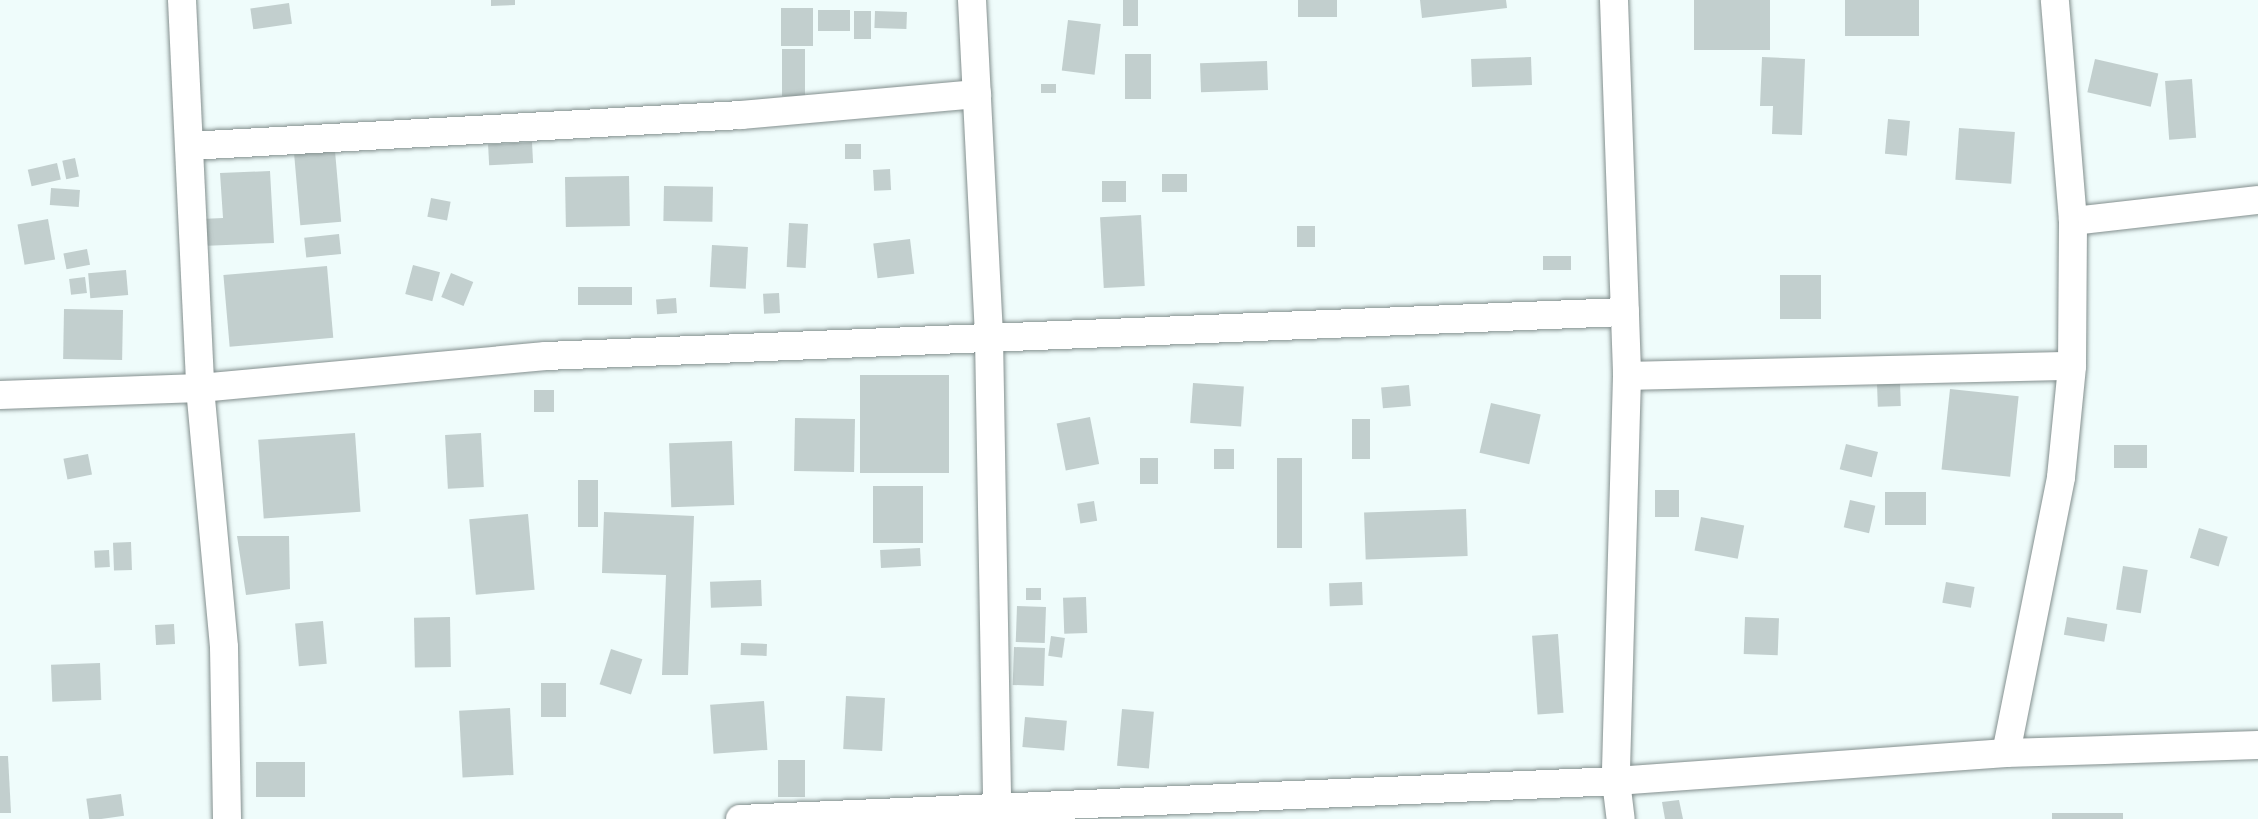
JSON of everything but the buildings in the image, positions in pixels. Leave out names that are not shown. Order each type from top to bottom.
[{"type":"street","points":[[182,0],[200,388],[224,647],[227,819]]},
{"type":"street","points":[[972,0],[989,337],[997,807]]},
{"type":"street","points":[[1614,0],[1627,376],[1616,781],[1621,819]]},
{"type":"street","points":[[2006,753],[2061,477],[2072,366],[2073,221],[2055,0]]},
{"type":"street","points":[[189,146],[741,115],[977,94]]},
{"type":"street","points":[[2073,221],[2258,200]]},
{"type":"street","points":[[0,395],[200,388],[546,356],[1625,312]]},
{"type":"street","points":[[1627,376],[2072,366]]},
{"type":"street","points":[[740,819],[900,815],[997,807],[1616,781],[2006,753],[2258,745]]}]
